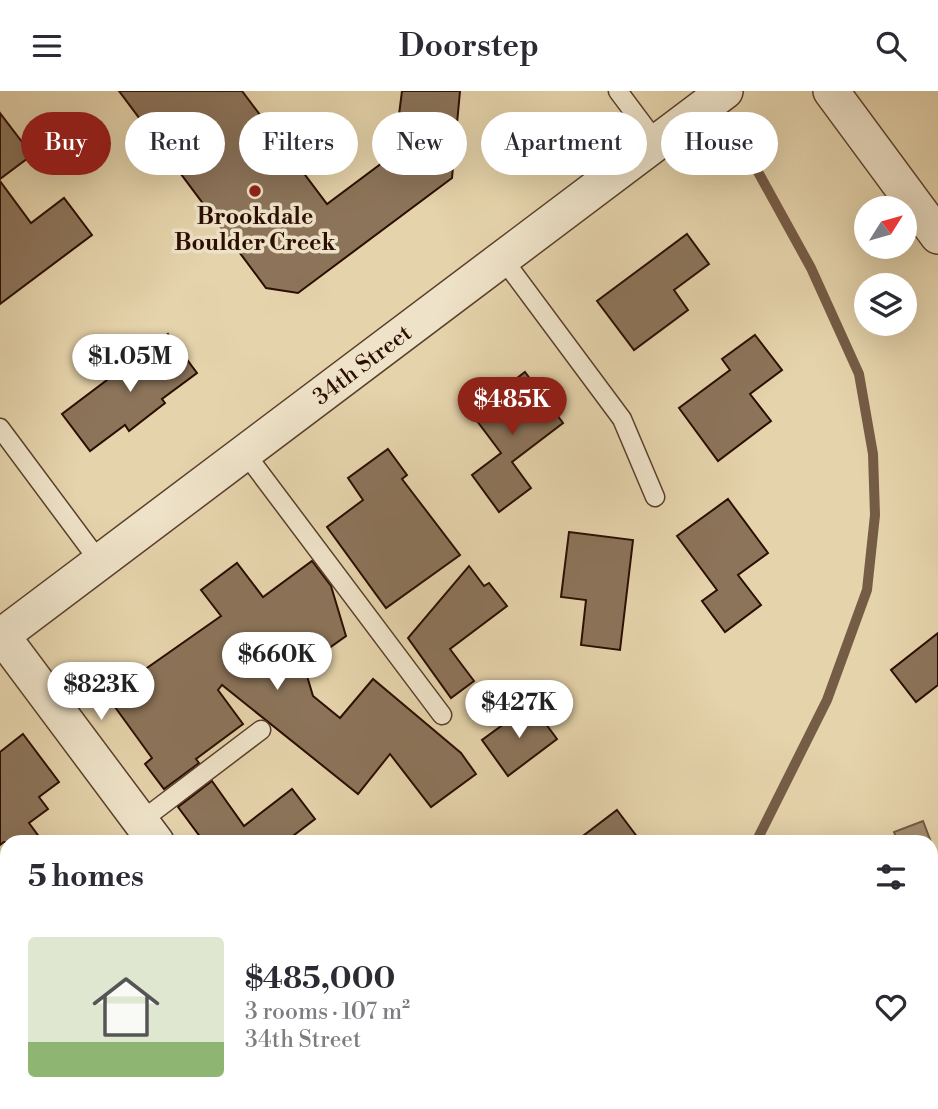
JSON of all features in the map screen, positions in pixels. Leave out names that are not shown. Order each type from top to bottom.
[{"type":"street","name":"34th Street","points":[[1,636],[725,91]]},
{"type":"street","points":[[831,91],[938,236]]},
{"type":"street","points":[[1,636],[149,832]]},
{"type":"lane","points":[[618,91],[656,142]]},
{"type":"lane","points":[[503,259],[622,419],[655,497]]},
{"type":"lane","points":[[0,428],[99,561]]},
{"type":"lane","points":[[245,453],[442,715]]},
{"type":"lane","points":[[149,832],[261,730]]},
{"type":"shaded area","points":[[923,821],[928,835],[895,835],[894,832]]},
{"type":"building","name":"Brookdale Boulder Creek","points":[[119,91],[242,91],[258,112],[239,112],[239,175],[305,175],[327,204],[372,170],[372,175],[452,175],[452,178],[298,293],[266,288],[182,175],[225,175],[225,112],[135,112]]},
{"type":"building","name":"Brookdale Boulder Creek","points":[[402,91],[460,91],[458,112],[399,112]]},
{"type":"building","points":[[0,113],[21,141],[21,163],[0,179]]},
{"type":"building","points":[[0,181],[31,223],[64,198],[92,235],[0,304]]},
{"type":"building","points":[[687,234],[709,264],[674,290],[688,310],[634,350],[597,301]]},
{"type":"building","points":[[168,334],[197,373],[162,399],[165,403],[129,431],[125,425],[90,451],[62,414]]},
{"type":"building","points":[[755,335],[782,370],[750,394],[771,421],[718,461],[679,408],[730,370],[722,359]]},
{"type":"building","points":[[525,372],[563,423],[512,462],[531,488],[499,512],[472,475],[501,453],[471,413]]},
{"type":"building","points":[[388,449],[407,475],[402,479],[460,555],[386,608],[327,527],[363,500],[348,478]]},
{"type":"building","points":[[728,499],[768,553],[738,575],[761,605],[725,632],[702,601],[717,590],[677,536]]},
{"type":"building","points":[[569,532],[633,540],[620,650],[581,645],[586,600],[561,597]]},
{"type":"building","points":[[312,561],[331,586],[346,636],[304,666],[313,696],[340,718],[373,679],[461,753],[476,774],[431,807],[390,754],[358,794],[222,685],[218,690],[243,724],[196,759],[199,763],[164,789],[145,764],[152,758],[107,696],[221,616],[201,590],[237,563],[263,597]]},
{"type":"building","points":[[469,566],[484,586],[489,583],[507,606],[450,649],[474,681],[451,698],[408,638]]},
{"type":"building","points":[[938,633],[938,685],[916,702],[891,670]]},
{"type":"building","points":[[531,704],[557,739],[508,776],[482,740]]},
{"type":"building","points":[[23,734],[59,782],[39,797],[48,809],[29,823],[38,835],[0,835],[0,752]]},
{"type":"building","points":[[212,781],[244,826],[292,789],[315,819],[294,835],[199,835],[178,807]]},
{"type":"building","points":[[617,810],[636,835],[584,835]]},
{"type":"waterway","points":[[760,175],[811,268],[859,374],[873,454],[875,515],[867,590],[827,700],[760,835]]},
{"type":"place","name":"Brookdale Boulder Creek","points":[[255,191]]}]
